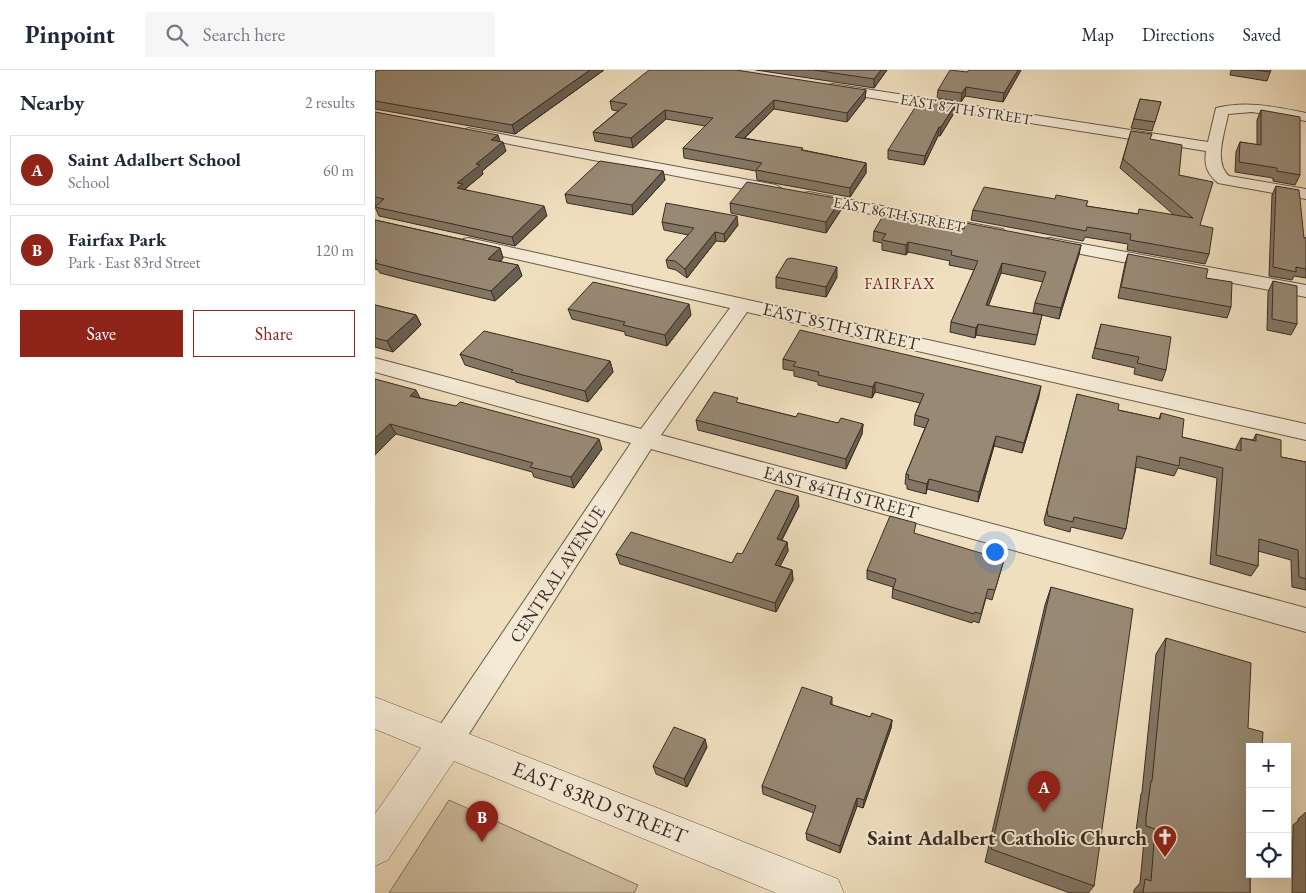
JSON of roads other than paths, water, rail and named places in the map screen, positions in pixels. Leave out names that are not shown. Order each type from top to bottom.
[{"type":"street","name":"EAST 87TH STREET","points":[[817,86],[1215,148]]},
{"type":"street","points":[[1306,117],[1249,108],[1230,107],[1221,110],[1212,163],[1215,173],[1224,180],[1306,194]]},
{"type":"street","name":"EAST 86TH STREET","points":[[453,129],[1012,235]]},
{"type":"street","name":"EAST 85TH STREET","points":[[451,239],[1306,432]]},
{"type":"street","points":[[1032,239],[1306,292]]},
{"type":"street","name":"CENTRAL AVENUE","points":[[375,847],[646,439],[743,304]]},
{"type":"street","name":"EAST 84TH STREET","points":[[375,365],[1306,620]]},
{"type":"street","name":"EAST 83RD STREET","points":[[375,714],[447,741],[824,893]]},
{"type":"place","name":"Saint Adalbert School","points":[[1044,812]]},
{"type":"place","name":"Fairfax Park","points":[[482,842]]},
{"type":"place","name":"Saint Adalbert Catholic Church","points":[[1165,858]]},
{"type":"district","name":"FAIRFAX","points":[[900,283]]}]
